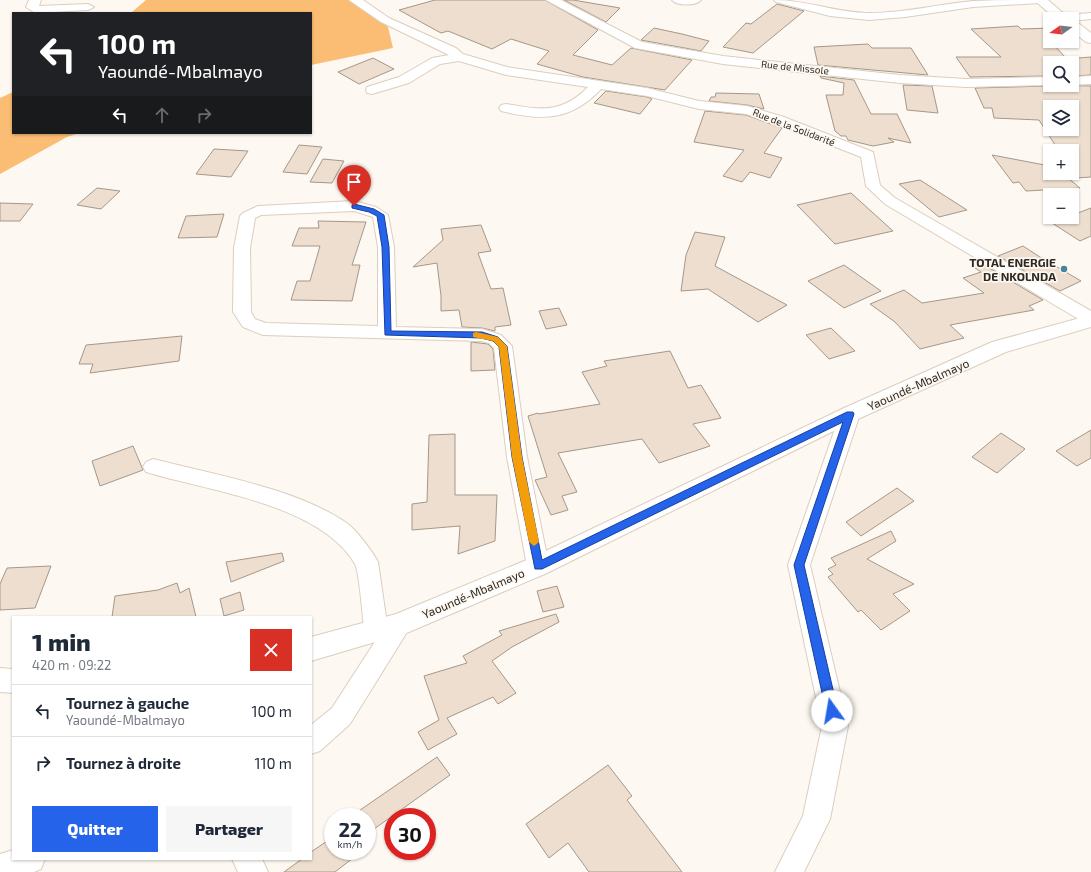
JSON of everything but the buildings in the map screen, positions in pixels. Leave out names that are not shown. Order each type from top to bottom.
[{"type":"main road","points":[[1040,0],[1055,12]]},
{"type":"main road","points":[[1079,30],[1091,39]]},
{"type":"main road","name":"Yaoundé-Mbalmayo","points":[[312,649],[400,624],[538,566],[850,414],[999,347],[1091,320]]},
{"type":"main road","points":[[0,680],[12,681]]},
{"type":"street","points":[[35,0],[32,7],[37,10],[88,7]]},
{"type":"street","points":[[355,0],[377,16],[452,51],[459,57]]},
{"type":"street","name":"Rue de Missole","points":[[552,0],[639,45],[716,59],[900,79],[966,83],[1043,81]]},
{"type":"street","points":[[678,0],[695,0]]},
{"type":"street","points":[[780,0],[811,9],[863,16],[883,16],[975,4],[1040,0]]},
{"type":"street","points":[[1079,18],[1091,16]]},
{"type":"street","name":"Rue de la Solidarité","points":[[372,90],[404,80],[436,61],[459,57],[506,71],[647,92],[699,105],[747,110],[779,120],[868,155],[873,186],[890,201],[1091,320]]},
{"type":"street","points":[[1079,81],[1091,80]]},
{"type":"street","points":[[506,108],[544,114],[560,112],[578,104],[598,84]]},
{"type":"street","points":[[387,333],[386,247],[380,215],[371,210],[354,206],[258,211],[248,216],[242,248],[242,312],[249,322],[262,329],[387,333],[482,335],[496,339],[503,346],[517,457],[538,566]]},
{"type":"street","points":[[789,872],[816,819],[835,726],[799,565],[850,414]]},
{"type":"street","points":[[153,467],[244,490],[299,508],[341,531],[367,562],[376,630]]},
{"type":"street","points":[[312,741],[341,716],[400,624]]},
{"type":"street","points":[[0,868],[28,860]]},
{"type":"street","points":[[247,860],[254,872]]},
{"type":"shaded area","points":[[146,0],[356,0],[388,27],[393,48],[312,65],[312,12],[132,12]]},
{"type":"shaded area","points":[[12,92],[12,134],[76,134],[67,137],[0,174],[0,98]]},
{"type":"slow traffic","points":[[476,335],[496,339],[503,346],[517,457],[534,542]]},
{"type":"place","name":"TOTAL ENERGIE DE NKOLNDA","points":[[1064,269]]},
{"type":"route","points":[[354,206],[371,210],[380,215],[386,247],[387,333],[482,335],[496,339],[503,346],[517,457],[538,566],[850,414],[799,565],[832,711]]}]
